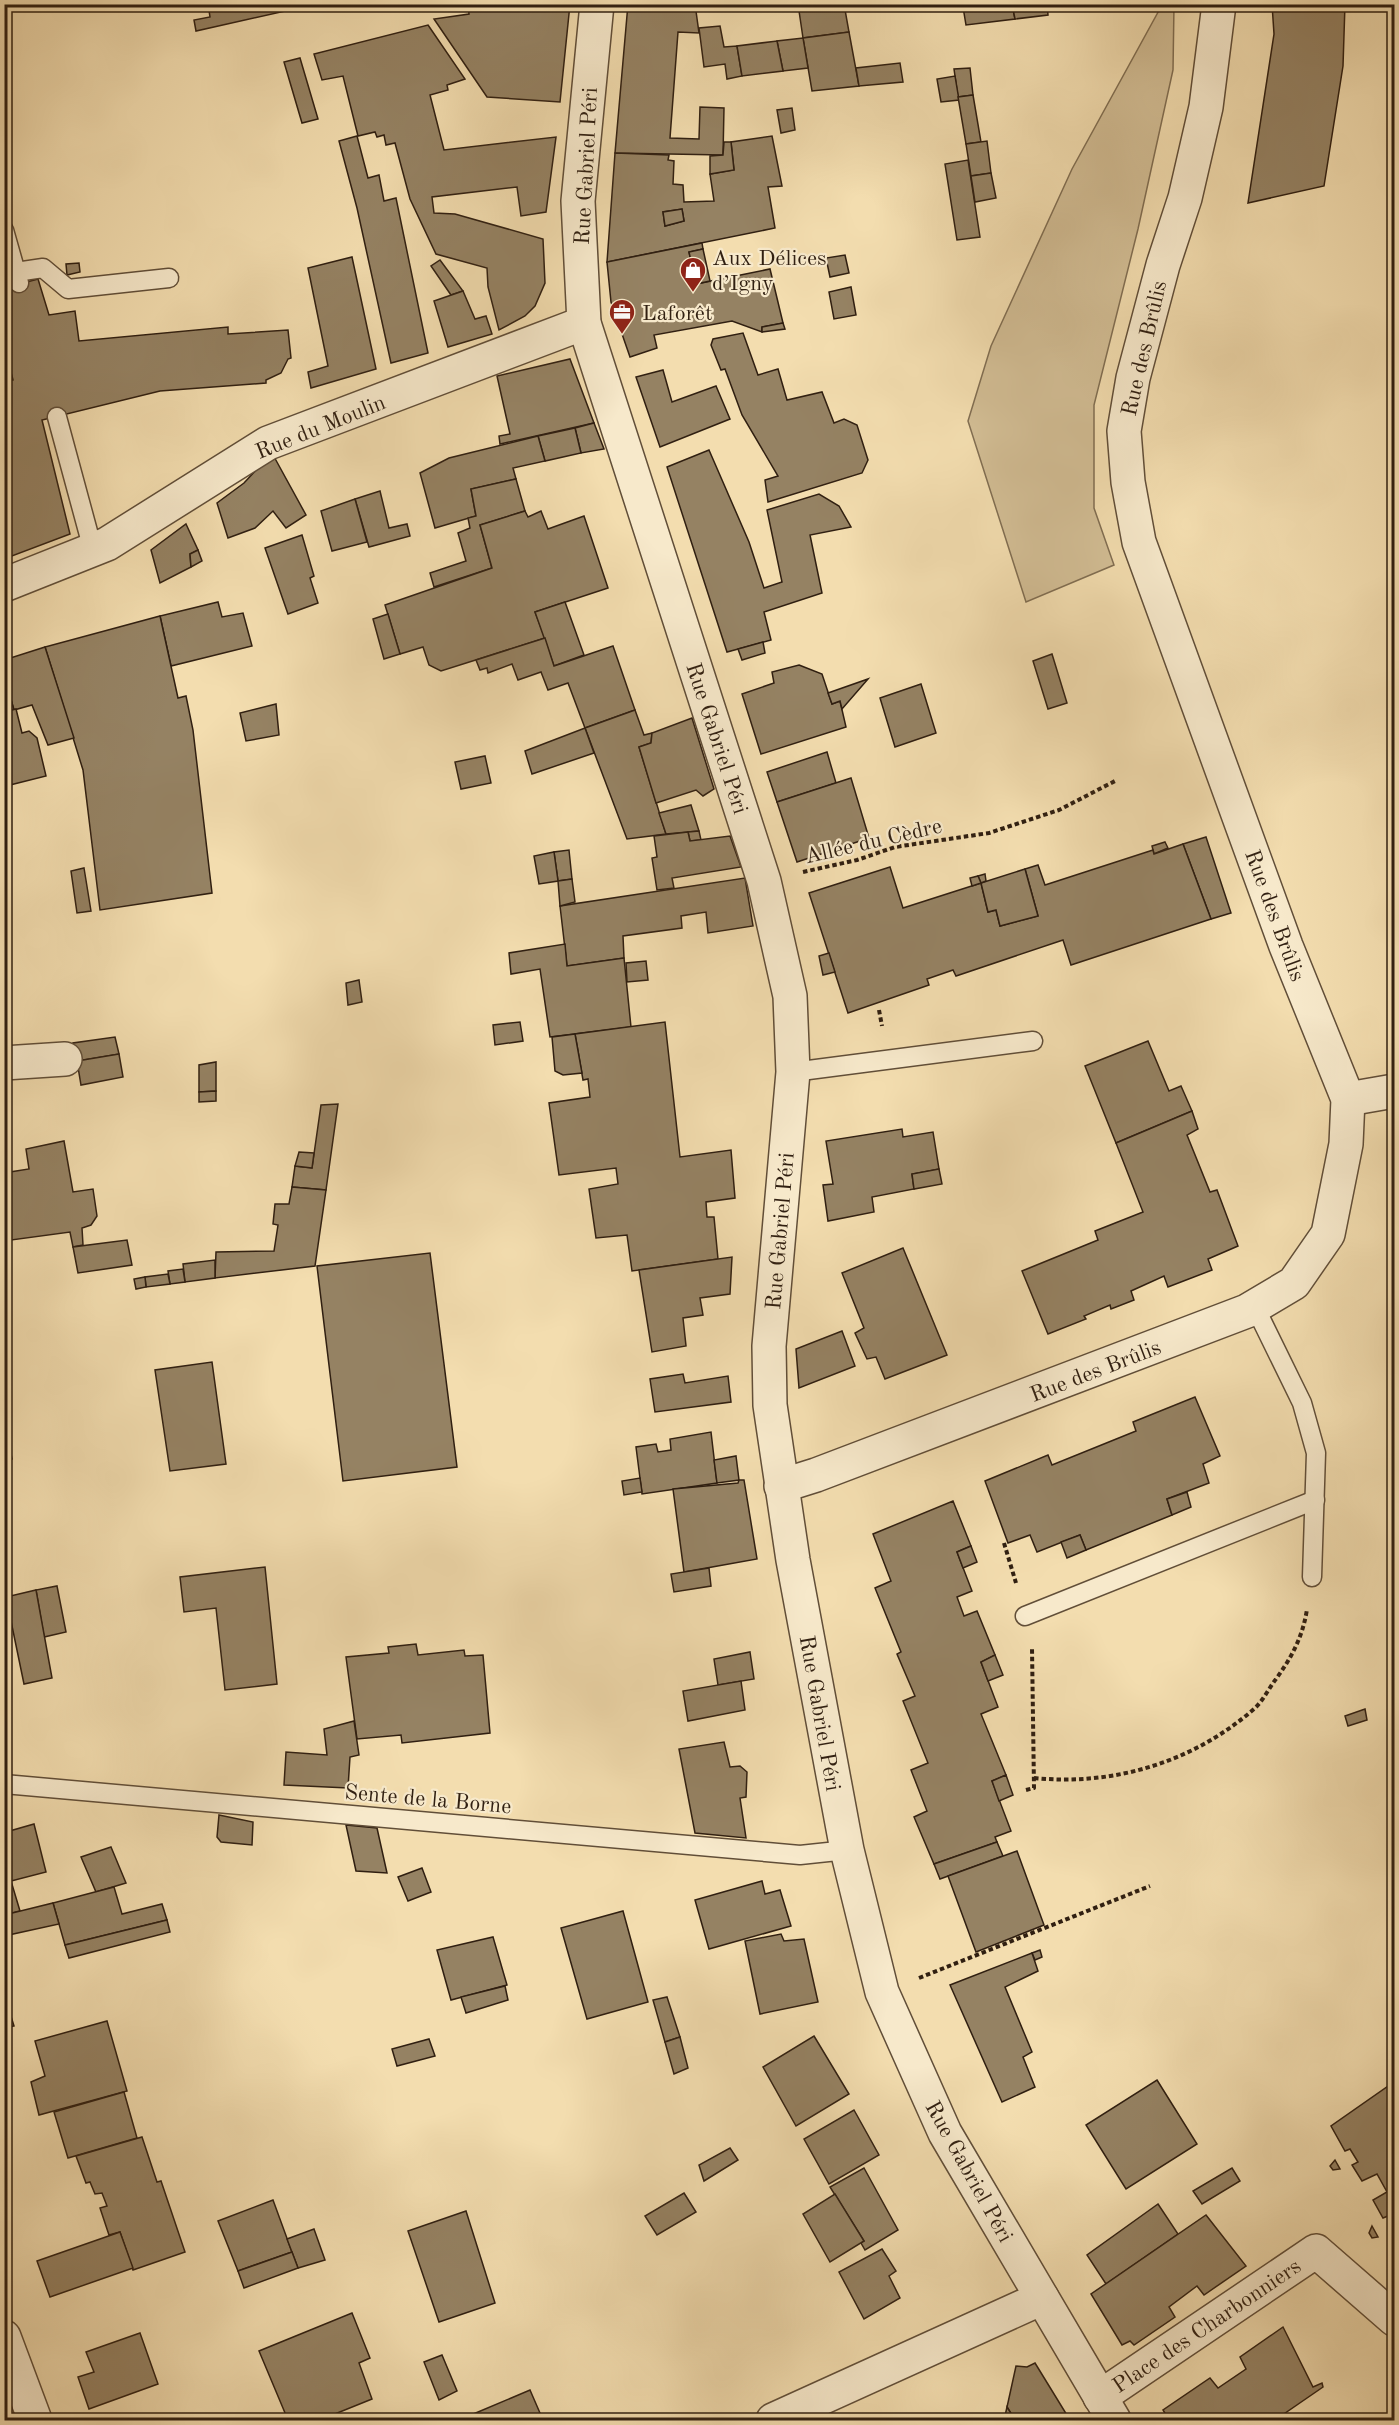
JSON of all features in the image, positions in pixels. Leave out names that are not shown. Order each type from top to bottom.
[{"type":"street","name":"Rue Gabriel Péri","points":[[597,4],[578,201],[584,323],[764,881],[790,996],[793,1072],[769,1346],[770,1406],[781,1486],[847,1850],[882,1992],[945,2133],[1107,2409]]},
{"type":"street","name":"Rue des Brûlis","points":[[781,1486],[860,1459],[1255,1307],[1294,1283],[1328,1234],[1346,1144],[1348,1099],[1286,946],[1143,552],[1128,482],[1125,431],[1132,378],[1163,265],[1185,198],[1206,106],[1219,4]]},
{"type":"street","name":"Rue du Moulin","points":[[4,585],[107,544],[268,443],[584,323]]},
{"type":"street","points":[[4,1064],[65,1059]]},
{"type":"street","points":[[1348,1099],[1395,1091]]},
{"type":"street","name":"Place des Charbonniers","points":[[1107,2409],[1316,2251],[1395,2319]]},
{"type":"street","points":[[773,2421],[1042,2298]]},
{"type":"street","points":[[4,2337],[35,2421]]},
{"type":"lane","points":[[4,230],[18,278],[43,268],[68,289],[168,278]]},
{"type":"lane","points":[[57,417],[93,550]]},
{"type":"lane","points":[[793,1072],[1033,1041]]},
{"type":"lane","points":[[1255,1307],[1302,1403],[1316,1453],[1312,1577]]},
{"type":"lane","points":[[1025,1616],[1315,1500]]},
{"type":"lane","name":"Sente de la Borne","points":[[4,1784],[800,1855],[847,1850]]},
{"type":"path","name":"Allée du Cèdre","points":[[764,881],[857,860],[895,847],[989,833],[1059,810],[1115,781]]},
{"type":"path","points":[[1004,1543],[1032,1644],[1034,1788],[1026,1790]]},
{"type":"path","points":[[1034,1778],[1056,1780],[1128,1774],[1197,1750],[1222,1732],[1256,1707],[1289,1661],[1304,1628],[1312,1577]]},
{"type":"path","points":[[882,1992],[1150,1886]]},
{"type":"shaded area","points":[[1162,5],[1174,5],[1173,70],[1138,229],[1094,405],[1094,508],[1114,565],[1026,602],[968,421],[991,346],[1072,169]]},
{"type":"building","points":[[208,4],[299,4],[299,8],[196,31],[194,20],[210,17]]},
{"type":"building","points":[[468,4],[502,4],[503,10],[519,9],[519,4],[570,4],[560,102],[487,97],[434,19],[469,14]]},
{"type":"building","points":[[628,4],[695,4],[699,33],[678,32],[670,138],[699,139],[700,107],[724,108],[723,155],[615,153]]},
{"type":"building","points":[[798,4],[844,4],[849,32],[803,38]]},
{"type":"building","points":[[944,4],[987,4],[945,9]]},
{"type":"building","points":[[1012,4],[1015,19],[966,25],[963,7]]},
{"type":"building","points":[[1012,4],[1047,4],[1048,15],[1015,19]]},
{"type":"building","points":[[1272,4],[1345,4],[1343,66],[1324,186],[1248,203],[1274,34]]},
{"type":"building","points":[[428,25],[465,79],[447,85],[448,90],[430,95],[444,150],[556,137],[546,212],[521,216],[517,187],[432,197],[434,213],[455,214],[543,239],[545,283],[535,306],[525,316],[499,330],[488,287],[487,268],[436,254],[410,199],[395,143],[386,145],[384,135],[377,137],[375,132],[358,136],[343,76],[322,80],[314,54]]},
{"type":"building","points":[[720,26],[724,47],[737,46],[742,76],[727,79],[725,64],[704,67],[699,28]]},
{"type":"building","points":[[849,32],[859,86],[812,91],[803,38]]},
{"type":"building","points":[[803,38],[808,68],[783,71],[777,41]]},
{"type":"building","points":[[777,41],[783,71],[742,76],[737,46]]},
{"type":"building","points":[[300,58],[318,119],[302,123],[284,62]]},
{"type":"building","points":[[900,63],[903,82],[859,86],[856,68]]},
{"type":"building","points":[[970,68],[973,95],[958,97],[954,69]]},
{"type":"building","points":[[955,76],[959,100],[941,102],[937,79]]},
{"type":"building","points":[[973,95],[981,142],[966,144],[958,97]]},
{"type":"building","points":[[792,108],[795,130],[781,133],[777,110]]},
{"type":"building","points":[[357,136],[368,178],[379,175],[384,201],[396,198],[428,353],[391,363],[357,208],[339,141]]},
{"type":"building","points":[[772,136],[782,186],[768,187],[775,228],[607,262],[615,153],[669,155],[668,160],[674,161],[673,184],[683,185],[684,202],[714,201],[710,174],[734,170],[731,142]],"holes":[[[682,209],[684,221],[665,226],[663,212]]]},
{"type":"building","points":[[987,141],[991,173],[971,176],[966,144]]},
{"type":"building","points":[[724,142],[731,142],[734,170],[710,174],[710,156],[723,155]]},
{"type":"building","points":[[968,160],[980,237],[957,240],[945,164]]},
{"type":"building","points":[[991,173],[996,198],[975,202],[971,176]]},
{"type":"building","points":[[682,209],[684,221],[665,226],[663,212]]},
{"type":"building","name":"Aux Délices d’Igny","points":[[702,243],[703,249],[689,252],[696,284],[770,269],[783,323],[762,327],[762,332],[732,321],[654,335],[657,348],[630,357],[611,302],[607,262]]},
{"type":"building","points":[[703,249],[710,281],[696,284],[689,252]]},
{"type":"building","points":[[845,255],[849,273],[830,277],[826,258]]},
{"type":"building","points":[[352,257],[376,369],[311,388],[308,372],[328,366],[308,268]]},
{"type":"building","points":[[440,260],[463,291],[451,295],[431,266]]},
{"type":"building","points":[[79,263],[80,272],[67,275],[66,264]]},
{"type":"building","points":[[38,279],[49,315],[75,311],[79,341],[228,327],[228,334],[288,330],[291,358],[288,359],[281,373],[266,380],[266,383],[160,391],[42,420],[70,534],[4,559],[4,382],[13,380],[4,345],[4,288]]},
{"type":"building","points":[[851,287],[856,315],[834,319],[829,292]]},
{"type":"building","points":[[463,291],[475,319],[486,316],[492,334],[448,347],[434,301]]},
{"type":"building","points":[[783,323],[785,329],[762,332],[762,327]]},
{"type":"building","points":[[743,333],[758,375],[778,369],[787,400],[822,392],[834,423],[844,419],[857,425],[868,460],[862,473],[768,502],[765,480],[778,476],[742,415],[725,369],[721,370],[711,345],[713,339]]},
{"type":"building","points":[[570,359],[594,423],[500,444],[499,436],[510,434],[497,376]]},
{"type":"building","points":[[663,370],[672,402],[716,386],[730,419],[660,447],[636,377]]},
{"type":"building","points":[[594,423],[604,449],[581,453],[575,428]]},
{"type":"building","points":[[575,428],[581,453],[545,461],[538,436]]},
{"type":"building","points":[[538,436],[545,461],[513,468],[516,479],[471,489],[476,516],[435,528],[420,473],[449,458]]},
{"type":"building","points":[[709,450],[749,542],[764,588],[782,582],[767,510],[819,494],[839,506],[851,527],[810,535],[822,593],[764,612],[771,640],[727,652],[667,467]]},
{"type":"building","points":[[272,453],[306,515],[286,528],[273,511],[255,528],[228,538],[217,503],[244,483]]},
{"type":"building","points":[[516,479],[525,511],[480,525],[492,568],[434,587],[430,573],[466,561],[458,533],[470,528],[468,518],[476,516],[471,489]]},
{"type":"building","points":[[380,491],[389,528],[407,524],[410,536],[369,547],[355,499]]},
{"type":"building","points":[[355,499],[367,542],[332,551],[321,511]]},
{"type":"building","points":[[525,511],[528,517],[541,511],[548,529],[584,516],[608,588],[535,612],[545,638],[441,671],[429,665],[423,647],[400,654],[385,605],[492,568],[480,525]]},
{"type":"building","points":[[186,524],[198,550],[190,554],[191,567],[160,583],[151,550]]},
{"type":"building","points":[[302,535],[314,576],[310,578],[318,603],[288,614],[265,548]]},
{"type":"building","points":[[198,550],[202,561],[191,567],[190,554]]},
{"type":"building","points":[[218,602],[222,617],[243,613],[252,646],[171,666],[160,616]]},
{"type":"building","points":[[565,602],[584,655],[554,666],[535,612]]},
{"type":"building","points":[[388,614],[400,654],[384,659],[373,619]]},
{"type":"building","points":[[160,616],[178,698],[186,696],[193,730],[212,893],[100,910],[83,770],[45,647]]},
{"type":"building","points":[[545,638],[554,666],[613,646],[635,710],[585,728],[568,683],[548,690],[541,672],[518,680],[512,664],[488,673],[487,668],[480,670],[476,660]]},
{"type":"building","points":[[763,642],[765,653],[742,660],[738,649]]},
{"type":"building","points":[[45,647],[74,738],[48,745],[32,705],[14,710],[4,676],[4,660]]},
{"type":"building","points":[[1052,654],[1067,703],[1048,709],[1033,661]]},
{"type":"building","points":[[799,665],[822,674],[832,704],[840,701],[846,727],[761,754],[742,694],[774,683],[772,672]]},
{"type":"building","points":[[4,676],[14,710],[4,712]]},
{"type":"building","points":[[868,679],[842,709],[840,701],[832,704],[828,693]]},
{"type":"building","points":[[921,684],[936,733],[895,747],[880,698]]},
{"type":"building","points":[[276,704],[279,735],[246,741],[240,713]]},
{"type":"building","points":[[16,709],[22,733],[29,731],[37,738],[46,776],[6,786],[4,712]]},
{"type":"building","points":[[635,710],[644,735],[652,733],[651,743],[639,747],[666,834],[627,839],[585,728]]},
{"type":"building","points":[[692,718],[714,789],[703,796],[696,790],[656,803],[639,747],[651,743],[652,733]]},
{"type":"building","points":[[585,728],[594,753],[532,774],[525,751]]},
{"type":"building","points":[[827,752],[836,783],[777,802],[767,772]]},
{"type":"building","points":[[485,756],[491,783],[461,789],[455,762]]},
{"type":"building","points":[[851,778],[869,838],[797,862],[777,802]]},
{"type":"building","points":[[691,805],[699,831],[666,834],[659,813]]},
{"type":"building","points":[[699,831],[701,840],[690,841],[688,832]]},
{"type":"building","points":[[688,832],[690,841],[730,836],[741,867],[672,878],[674,888],[657,890],[652,858],[657,857],[654,836]]},
{"type":"building","points":[[1206,837],[1231,913],[1211,919],[1183,844]]},
{"type":"building","points":[[1165,842],[1168,848],[1154,854],[1152,846]]},
{"type":"building","points":[[1183,844],[1211,919],[1071,965],[1063,940],[956,976],[953,970],[927,979],[929,985],[848,1013],[809,893],[890,867],[903,908],[981,883],[988,912],[996,910],[1000,926],[1038,916],[1025,869],[1038,865],[1045,885],[1153,850],[1154,854]]},
{"type":"building","points":[[569,850],[572,879],[558,881],[554,852]]},
{"type":"building","points":[[554,852],[558,881],[539,884],[534,856]]},
{"type":"building","points":[[84,868],[91,911],[77,913],[71,871]]},
{"type":"building","points":[[1025,869],[1038,916],[1000,926],[996,910],[988,912],[981,883]]},
{"type":"building","points":[[985,874],[986,881],[981,883],[978,876]]},
{"type":"building","points":[[978,876],[981,883],[972,886],[970,878]]},
{"type":"building","points":[[745,878],[753,926],[708,933],[706,912],[681,916],[682,928],[623,936],[624,958],[567,966],[560,906]]},
{"type":"building","points":[[572,879],[575,902],[560,906],[558,881]]},
{"type":"building","points":[[565,944],[567,966],[624,958],[631,1027],[550,1037],[540,969],[511,974],[509,953]]},
{"type":"building","points":[[829,953],[835,972],[823,975],[819,956]]},
{"type":"building","points":[[646,961],[648,980],[627,982],[626,963]]},
{"type":"building","points":[[359,980],[362,1002],[348,1005],[346,983]]},
{"type":"building","points":[[520,1022],[523,1041],[495,1045],[493,1025]]},
{"type":"building","points":[[665,1022],[680,1157],[731,1150],[735,1198],[706,1202],[707,1217],[714,1217],[718,1259],[632,1271],[627,1235],[596,1238],[589,1189],[618,1184],[616,1168],[559,1175],[549,1103],[590,1097],[588,1079],[583,1080],[575,1034]]},
{"type":"building","points":[[575,1034],[582,1073],[563,1075],[555,1071],[552,1037]]},
{"type":"building","points":[[115,1037],[119,1054],[77,1061],[73,1043]]},
{"type":"building","points":[[1148,1041],[1169,1091],[1181,1086],[1192,1111],[1116,1143],[1085,1066]]},
{"type":"building","points":[[119,1054],[123,1077],[81,1085],[77,1061]]},
{"type":"building","points":[[216,1062],[216,1091],[199,1092],[199,1065]]},
{"type":"building","points":[[216,1091],[216,1101],[199,1102],[199,1092]]},
{"type":"building","points":[[338,1104],[326,1190],[292,1187],[295,1166],[312,1168],[321,1105]]},
{"type":"building","points":[[1192,1111],[1198,1129],[1187,1135],[1210,1192],[1217,1190],[1238,1246],[1208,1259],[1212,1270],[1168,1287],[1164,1276],[1131,1291],[1134,1300],[1111,1309],[1110,1305],[1084,1316],[1086,1319],[1048,1334],[1022,1271],[1098,1240],[1095,1231],[1143,1212],[1116,1143]]},
{"type":"building","points":[[902,1129],[903,1137],[933,1132],[939,1169],[912,1174],[914,1189],[872,1197],[874,1212],[828,1221],[823,1185],[833,1184],[826,1141]]},
{"type":"building","points":[[64,1141],[73,1192],[93,1189],[97,1216],[91,1225],[82,1228],[83,1245],[73,1247],[70,1232],[4,1241],[4,1173],[29,1169],[26,1149]]},
{"type":"building","points":[[299,1152],[314,1153],[312,1168],[295,1166]]},
{"type":"building","points":[[939,1169],[942,1184],[914,1189],[912,1174]]},
{"type":"building","points":[[292,1187],[326,1190],[315,1266],[215,1278],[216,1252],[274,1251],[278,1225],[273,1224],[275,1204],[289,1204]]},
{"type":"building","points":[[127,1240],[132,1265],[78,1273],[73,1247]]},
{"type":"building","points":[[903,1248],[947,1355],[885,1379],[876,1357],[867,1359],[855,1333],[864,1328],[842,1273]]},
{"type":"building","points":[[430,1253],[457,1467],[343,1481],[317,1266]]},
{"type":"building","points":[[732,1257],[730,1294],[700,1298],[703,1315],[683,1318],[686,1346],[652,1352],[639,1270]]},
{"type":"building","points":[[215,1260],[215,1278],[185,1282],[183,1264]]},
{"type":"building","points":[[183,1269],[185,1282],[170,1284],[168,1271]]},
{"type":"building","points":[[168,1274],[170,1284],[146,1287],[145,1277]]},
{"type":"building","points":[[145,1277],[146,1287],[136,1289],[134,1279]]},
{"type":"building","points":[[842,1331],[855,1366],[799,1388],[796,1349]]},
{"type":"building","points":[[212,1362],[226,1464],[170,1471],[155,1370]]},
{"type":"building","points":[[683,1374],[685,1383],[728,1376],[731,1402],[655,1412],[650,1379]]},
{"type":"building","points":[[1195,1397],[1220,1456],[1203,1464],[1209,1483],[1167,1499],[1172,1515],[1086,1550],[1080,1535],[1037,1552],[1030,1535],[1008,1543],[985,1481],[1048,1455],[1052,1465],[1136,1431],[1133,1422]]},
{"type":"building","points":[[4,1420],[12,1459],[4,1461]]},
{"type":"building","points":[[711,1432],[717,1483],[642,1494],[636,1447],[656,1444],[658,1452],[671,1450],[670,1439]]},
{"type":"building","points":[[736,1456],[739,1480],[717,1483],[714,1460]]},
{"type":"building","points":[[640,1478],[642,1492],[624,1495],[622,1481]]},
{"type":"building","points":[[739,1480],[744,1480],[757,1559],[684,1572],[673,1489],[738,1483]]},
{"type":"building","points":[[1187,1492],[1191,1507],[1172,1515],[1167,1499]]},
{"type":"building","points":[[953,1501],[971,1546],[957,1552],[972,1591],[957,1597],[964,1616],[977,1611],[995,1655],[981,1662],[998,1707],[981,1714],[1006,1775],[992,1781],[1011,1831],[995,1837],[997,1842],[934,1864],[914,1817],[927,1811],[911,1770],[928,1763],[903,1701],[915,1696],[897,1654],[901,1652],[875,1588],[891,1581],[873,1534]]},
{"type":"building","points":[[1080,1535],[1086,1550],[1067,1558],[1061,1542]]},
{"type":"building","points":[[971,1546],[977,1562],[963,1568],[957,1552]]},
{"type":"building","points":[[265,1567],[277,1684],[225,1690],[216,1608],[184,1612],[180,1577]]},
{"type":"building","points":[[709,1568],[711,1586],[674,1592],[671,1574]]},
{"type":"building","points":[[57,1586],[66,1632],[44,1637],[36,1590]]},
{"type":"building","points":[[36,1590],[52,1678],[24,1684],[6,1597]]},
{"type":"building","points":[[416,1644],[418,1655],[464,1650],[465,1656],[483,1655],[490,1733],[402,1743],[401,1735],[357,1739],[346,1657],[389,1653],[388,1647]]},
{"type":"building","points":[[750,1652],[754,1679],[718,1685],[714,1659]]},
{"type":"building","points":[[995,1655],[1003,1675],[988,1681],[981,1662]]},
{"type":"building","points":[[741,1681],[745,1710],[688,1721],[683,1691]]},
{"type":"building","points":[[1365,1709],[1367,1720],[1348,1726],[1345,1716]]},
{"type":"building","points":[[354,1721],[359,1755],[350,1757],[348,1788],[284,1785],[286,1752],[327,1755],[324,1729]]},
{"type":"building","points":[[724,1742],[730,1767],[740,1766],[747,1772],[746,1797],[740,1798],[746,1838],[695,1833],[679,1749]]},
{"type":"building","points":[[1006,1775],[1013,1795],[999,1801],[992,1781]]},
{"type":"building","points":[[219,1815],[253,1822],[252,1845],[221,1842],[217,1837]]},
{"type":"building","points":[[4,1824],[6,1832],[34,1824],[46,1872],[11,1881],[20,1911],[4,1915]]},
{"type":"building","points":[[346,1825],[377,1828],[387,1873],[356,1871]]},
{"type":"building","points":[[997,1842],[1003,1856],[940,1879],[934,1864]]},
{"type":"building","points":[[111,1847],[126,1883],[96,1892],[81,1857]]},
{"type":"building","points":[[1017,1851],[1044,1925],[976,1952],[948,1876]]},
{"type":"building","points":[[422,1868],[431,1892],[408,1901],[398,1877]]},
{"type":"building","points":[[762,1881],[765,1894],[780,1890],[791,1926],[709,1949],[695,1900]]},
{"type":"building","points":[[114,1887],[122,1914],[162,1904],[167,1920],[65,1945],[53,1903]]},
{"type":"building","points":[[53,1903],[59,1924],[4,1936],[4,1915]]},
{"type":"building","points":[[623,1911],[648,2002],[587,2019],[561,1928]]},
{"type":"building","points":[[167,1920],[170,1932],[69,1958],[65,1945]]},
{"type":"building","points":[[781,1934],[784,1941],[804,1939],[818,2002],[760,2014],[745,1941]]},
{"type":"building","points":[[493,1937],[507,1985],[451,2000],[437,1950]]},
{"type":"building","points":[[1040,1950],[1042,1957],[1035,1960],[1032,1953]]},
{"type":"building","points":[[1032,1953],[1038,1971],[1005,1987],[1032,2052],[1023,2057],[1035,2087],[1002,2102],[950,1985]]},
{"type":"building","points":[[505,1986],[508,2000],[466,2013],[461,1997]]},
{"type":"building","points":[[4,1994],[14,2026],[4,2028]]},
{"type":"building","points":[[667,1997],[680,2037],[665,2042],[653,2000]]},
{"type":"building","points":[[107,2021],[127,2091],[39,2115],[31,2082],[45,2076],[35,2041]]},
{"type":"building","points":[[814,2036],[849,2094],[796,2126],[763,2067]]},
{"type":"building","points":[[680,2037],[688,2068],[674,2074],[665,2042]]},
{"type":"building","points":[[429,2039],[435,2056],[397,2066],[392,2049]]},
{"type":"building","points":[[1157,2080],[1197,2144],[1126,2189],[1086,2125]]},
{"type":"building","points":[[1394,2082],[1394,2226],[1388,2216],[1383,2218],[1373,2200],[1387,2192],[1377,2174],[1362,2181],[1352,2165],[1358,2162],[1350,2149],[1345,2151],[1331,2126]]},
{"type":"building","points":[[124,2092],[137,2138],[68,2158],[54,2112]]},
{"type":"building","points":[[854,2110],[879,2155],[829,2184],[804,2139]]},
{"type":"building","points":[[142,2137],[157,2182],[161,2181],[185,2252],[133,2270],[120,2232],[109,2235],[100,2208],[107,2206],[102,2193],[95,2194],[90,2182],[86,2183],[76,2156]]},
{"type":"building","points":[[730,2148],[738,2160],[704,2181],[699,2165]]},
{"type":"building","points":[[1335,2160],[1340,2169],[1333,2170],[1330,2166]]},
{"type":"building","points":[[864,2168],[898,2230],[865,2250],[861,2243],[864,2241],[830,2187]]},
{"type":"building","points":[[1232,2168],[1240,2181],[1202,2204],[1193,2191]]},
{"type":"building","points":[[684,2193],[696,2212],[657,2235],[645,2216]]},
{"type":"building","points":[[835,2194],[864,2241],[830,2262],[803,2214]]},
{"type":"building","points":[[273,2200],[292,2252],[238,2271],[218,2221]]},
{"type":"building","points":[[1158,2204],[1178,2234],[1106,2284],[1087,2255]]},
{"type":"building","points":[[466,2211],[495,2303],[439,2322],[408,2231]]},
{"type":"building","points":[[1206,2215],[1246,2266],[1204,2295],[1197,2286],[1169,2307],[1175,2317],[1134,2345],[1130,2341],[1122,2345],[1091,2294]]},
{"type":"building","points":[[1372,2226],[1378,2237],[1372,2238],[1369,2233]]},
{"type":"building","points":[[314,2229],[325,2260],[298,2268],[287,2239]]},
{"type":"building","points":[[120,2232],[133,2268],[50,2297],[37,2261]]},
{"type":"building","points":[[882,2249],[896,2271],[889,2276],[900,2298],[864,2319],[839,2272]]},
{"type":"building","points":[[292,2252],[298,2268],[244,2288],[238,2271]]},
{"type":"building","points":[[352,2313],[370,2358],[359,2363],[372,2399],[320,2420],[288,2420],[259,2351]]},
{"type":"building","points":[[1283,2327],[1313,2387],[1322,2383],[1323,2387],[1275,2420],[1169,2420],[1163,2410],[1210,2378],[1218,2388],[1246,2369],[1240,2357]]},
{"type":"building","points":[[140,2333],[158,2384],[89,2409],[78,2377],[94,2372],[86,2352]]},
{"type":"building","points":[[442,2355],[457,2391],[439,2400],[424,2362]]},
{"type":"building","points":[[1035,2363],[1070,2420],[1015,2420],[1007,2407],[1016,2366],[1027,2367]]},
{"type":"building","points":[[530,2390],[543,2420],[473,2420],[471,2415]]},
{"type":"building","points":[[1007,2407],[1015,2420],[1004,2420]]},
{"type":"place","name":"Aux Délices d’Igny","points":[[693,293]]},
{"type":"place","name":"Laforêt","points":[[622,335]]}]
